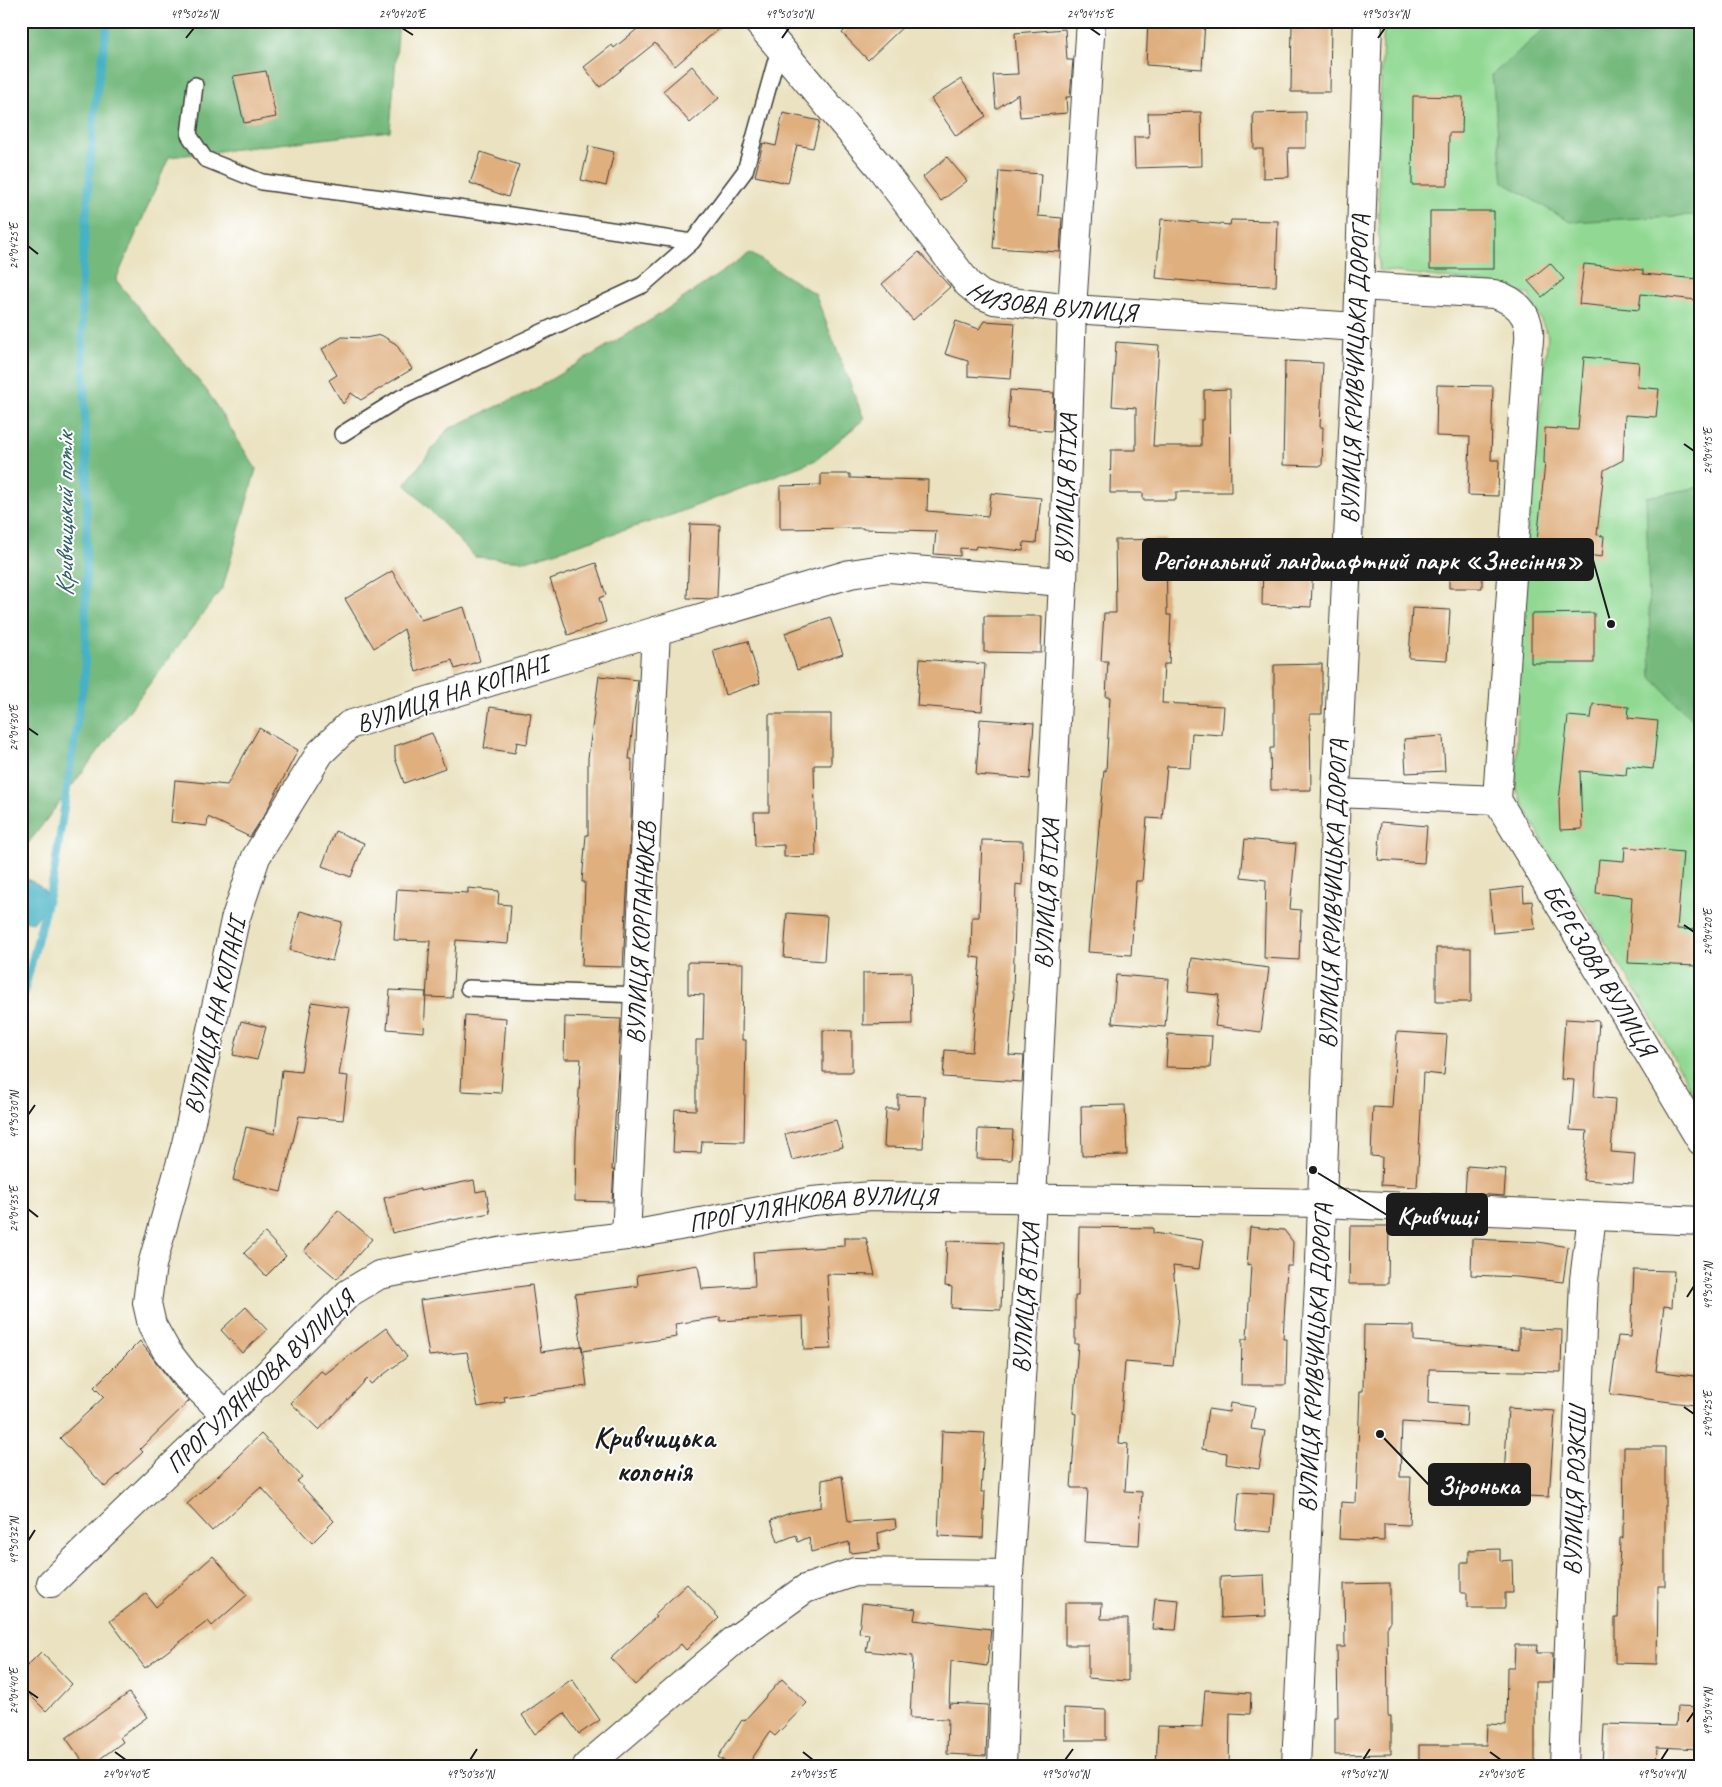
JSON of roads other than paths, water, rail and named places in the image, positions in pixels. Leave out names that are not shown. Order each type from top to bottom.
[{"type":"street","name":"НИЗОВА ВУЛИЦЯ","points":[[757,21],[880,167],[968,284],[980,294],[994,300],[1072,309],[1358,327]]},
{"type":"street","name":"ВУЛИЦЯ ВТІХА","points":[[1002,1766],[1009,1574],[1032,1199],[1063,582],[1072,309],[1090,21]]},
{"type":"street","name":"ВУЛИЦЯ КРИВЧИЦЬКА ДОРОГА","points":[[1296,1766],[1322,1204],[1336,793],[1360,286],[1368,21]]},
{"type":"street","points":[[1336,793],[1497,800],[1526,364],[1530,342],[1530,328],[1525,316],[1517,305],[1507,298],[1494,294],[1360,286]]},
{"type":"street","name":"ВУЛИЦЯ НА КОПАНІ","points":[[226,1415],[187,1377],[166,1350],[152,1324],[147,1303],[152,1265],[186,1144],[235,920],[256,857],[320,753],[349,724],[850,574],[889,568],[1063,582]]},
{"type":"street","name":"ВУЛИЦЯ КОРПАНЮКІВ","points":[[626,1236],[656,631]]},
{"type":"street","name":"БЕРЕЗОВА ВУЛИЦЯ","points":[[1497,800],[1701,1141]]},
{"type":"street","name":"ПРОГУЛЯНКОВА ВУЛИЦЯ","points":[[51,1583],[226,1415],[349,1293],[379,1275],[504,1251],[626,1236],[812,1201],[872,1196],[1322,1204],[1701,1221]]},
{"type":"street","name":"ВУЛИЦЯ РОЗКІШ","points":[[1564,1766],[1583,1298],[1592,1216]]},
{"type":"street","points":[[597,1762],[737,1638],[805,1589],[855,1572],[1009,1574]]},
{"type":"lane","points":[[342,434],[400,398],[643,285],[692,242],[745,171],[779,49]]},
{"type":"lane","points":[[195,85],[188,135],[205,160],[262,182],[510,215],[692,242]]},
{"type":"lane","points":[[468,988],[638,995]]},
{"type":"water","points":[[21,877],[39,885],[45,892],[44,905],[33,923],[21,919]]},
{"type":"waterway","name":"Кривчицький потік","points":[[21,1004],[53,879],[85,673],[87,473],[81,284],[95,104],[108,21]]},
{"type":"place","name":"Регіональний ландшафтний парк «Знесіння»","points":[[1611,624]]},
{"type":"place","name":"Кривчиці","points":[[1313,1170]]},
{"type":"place","name":"Зіронька","points":[[1380,1434]]},
{"type":"district","name":"Кривчицька колонія","points":[[654,1454]]}]
